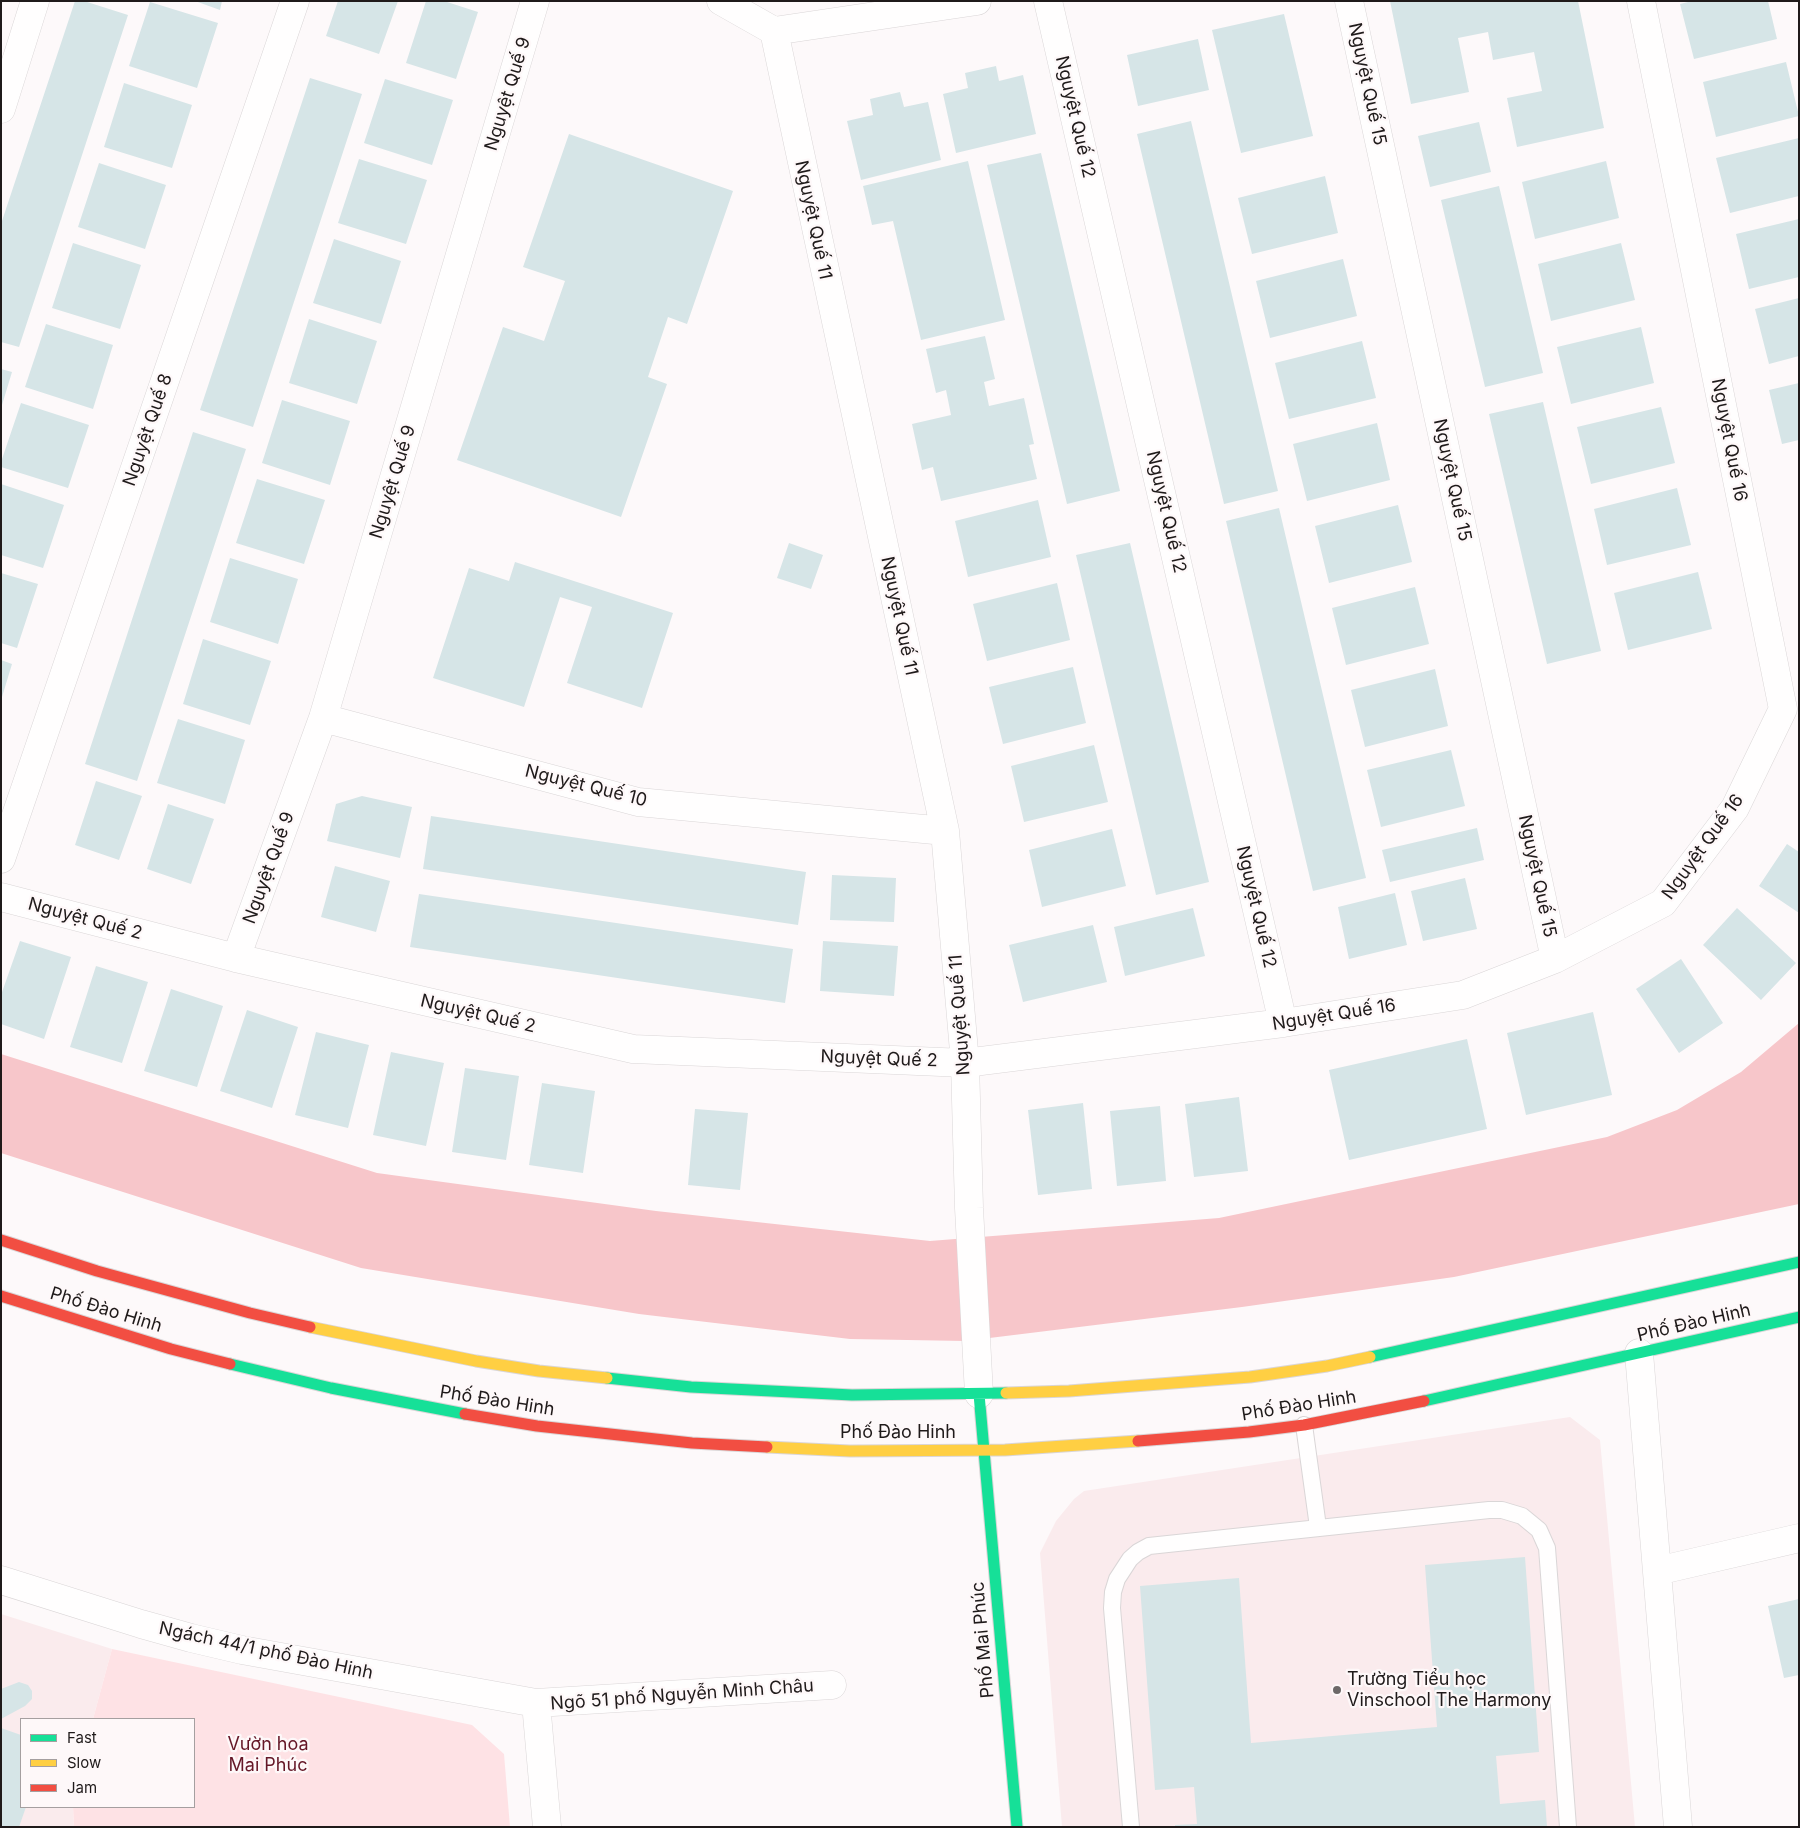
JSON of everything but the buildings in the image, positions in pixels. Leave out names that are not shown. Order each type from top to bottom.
[{"type":"street","points":[[1,108],[35,1]]},
{"type":"street","name":"Nguyệt Quế 8","points":[[1,859],[295,1]]},
{"type":"street","name":"Nguyệt Quế 9","points":[[236,958],[323,718],[535,1]]},
{"type":"street","points":[[721,1],[774,31],[977,1]]},
{"type":"street","name":"Nguyệt Quế 12","points":[[1048,1],[1283,1023]]},
{"type":"street","name":"Nguyệt Quế 15","points":[[1349,1],[1555,959]]},
{"type":"street","name":"Nguyệt Quế 16","points":[[965,1063],[1283,1023],[1463,995],[1555,959],[1663,903],[1735,808],[1783,709],[1641,1]]},
{"type":"street","name":"Nguyệt Quế 11","points":[[774,31],[945,831],[965,1063],[969,1208],[979,1394]]},
{"type":"street","name":"Nguyệt Quế 10","points":[[323,718],[638,802],[945,831]]},
{"type":"street","name":"Nguyệt Quế 2","points":[[1,897],[236,958],[633,1050],[965,1063]]},
{"type":"street","name":"Phố Đào Hinh","points":[[1,1240],[97,1271],[250,1313],[333,1332],[485,1362],[548,1372],[691,1387],[852,1395],[979,1394],[1172,1384],[1250,1377],[1327,1366],[1477,1335],[1799,1262]]},
{"type":"street","name":"Phố Đào Hinh","points":[[1,1296],[171,1349],[248,1368],[414,1404],[537,1426],[692,1443],[850,1451],[985,1450],[1170,1440],[1249,1432],[1404,1406],[1799,1317]]},
{"type":"street","points":[[1639,1353],[1678,1827]]},
{"type":"street","name":"Phố Mai Phúc","points":[[979,1394],[1017,1827]]},
{"type":"street","points":[[1657,1571],[1799,1538]]},
{"type":"street","name":"Ngách 44/1 phố Đào Hinh","points":[[1,1580],[141,1624],[242,1650],[536,1704]]},
{"type":"street","name":"Ngõ 51 phố Nguyễn Minh Châu","points":[[547,1827],[536,1704],[832,1685]]},
{"type":"lane","points":[[1304,1424],[1318,1527]]},
{"type":"lane","points":[[1131,1827],[1112,1608],[1113,1592],[1121,1573],[1130,1559],[1149,1546],[1489,1510],[1502,1510],[1522,1516],[1538,1530],[1547,1548],[1568,1827]]},
{"type":"shaded area","points":[[1799,1023],[1799,1204],[1454,1277],[1242,1307],[965,1341],[850,1339],[639,1314],[361,1268],[1,1153],[1,1054],[377,1173],[656,1211],[930,1241],[1219,1218],[1607,1137],[1677,1110],[1741,1072]]},
{"type":"shaded area","name":"Trường Tiểu học Vinschool The Harmony","points":[[1570,1417],[1600,1440],[1635,1827],[1062,1827],[1040,1553],[1056,1521],[1074,1499],[1084,1491]]},
{"type":"shaded area","points":[[1,1614],[112,1649],[93,1718],[20,1718],[20,1808],[73,1808],[74,1827],[1,1827]]},
{"type":"green space","name":"Vườn hoa Mai Phúc","points":[[112,1649],[472,1725],[504,1754],[510,1827],[74,1827],[73,1808],[195,1808],[195,1718],[93,1718]]},
{"type":"traffic: fast","points":[[1370,1357],[1799,1262]]},
{"type":"traffic: fast","points":[[1424,1401],[1799,1317]]},
{"type":"traffic: fast","points":[[230,1364],[331,1388],[465,1414]]},
{"type":"traffic: fast","points":[[607,1378],[691,1387],[852,1395],[1006,1393]]},
{"type":"traffic: fast","points":[[979,1394],[1017,1827]]},
{"type":"traffic: slow","points":[[310,1327],[476,1361],[539,1371],[607,1378]]},
{"type":"traffic: slow","points":[[1006,1393],[1069,1391],[1250,1377],[1327,1366],[1370,1357]]},
{"type":"traffic: slow","points":[[767,1447],[850,1451],[1005,1450],[1138,1441]]},
{"type":"traffic: jam","points":[[1,1240],[97,1271],[250,1313],[310,1327]]},
{"type":"traffic: jam","points":[[1,1296],[171,1349],[230,1364]]},
{"type":"traffic: jam","points":[[1138,1441],[1249,1432],[1304,1425],[1424,1401]]},
{"type":"traffic: jam","points":[[465,1414],[537,1426],[692,1443],[767,1447]]},
{"type":"place","name":"Trường Tiểu học Vinschool The Harmony","points":[[1337,1690]]}]
